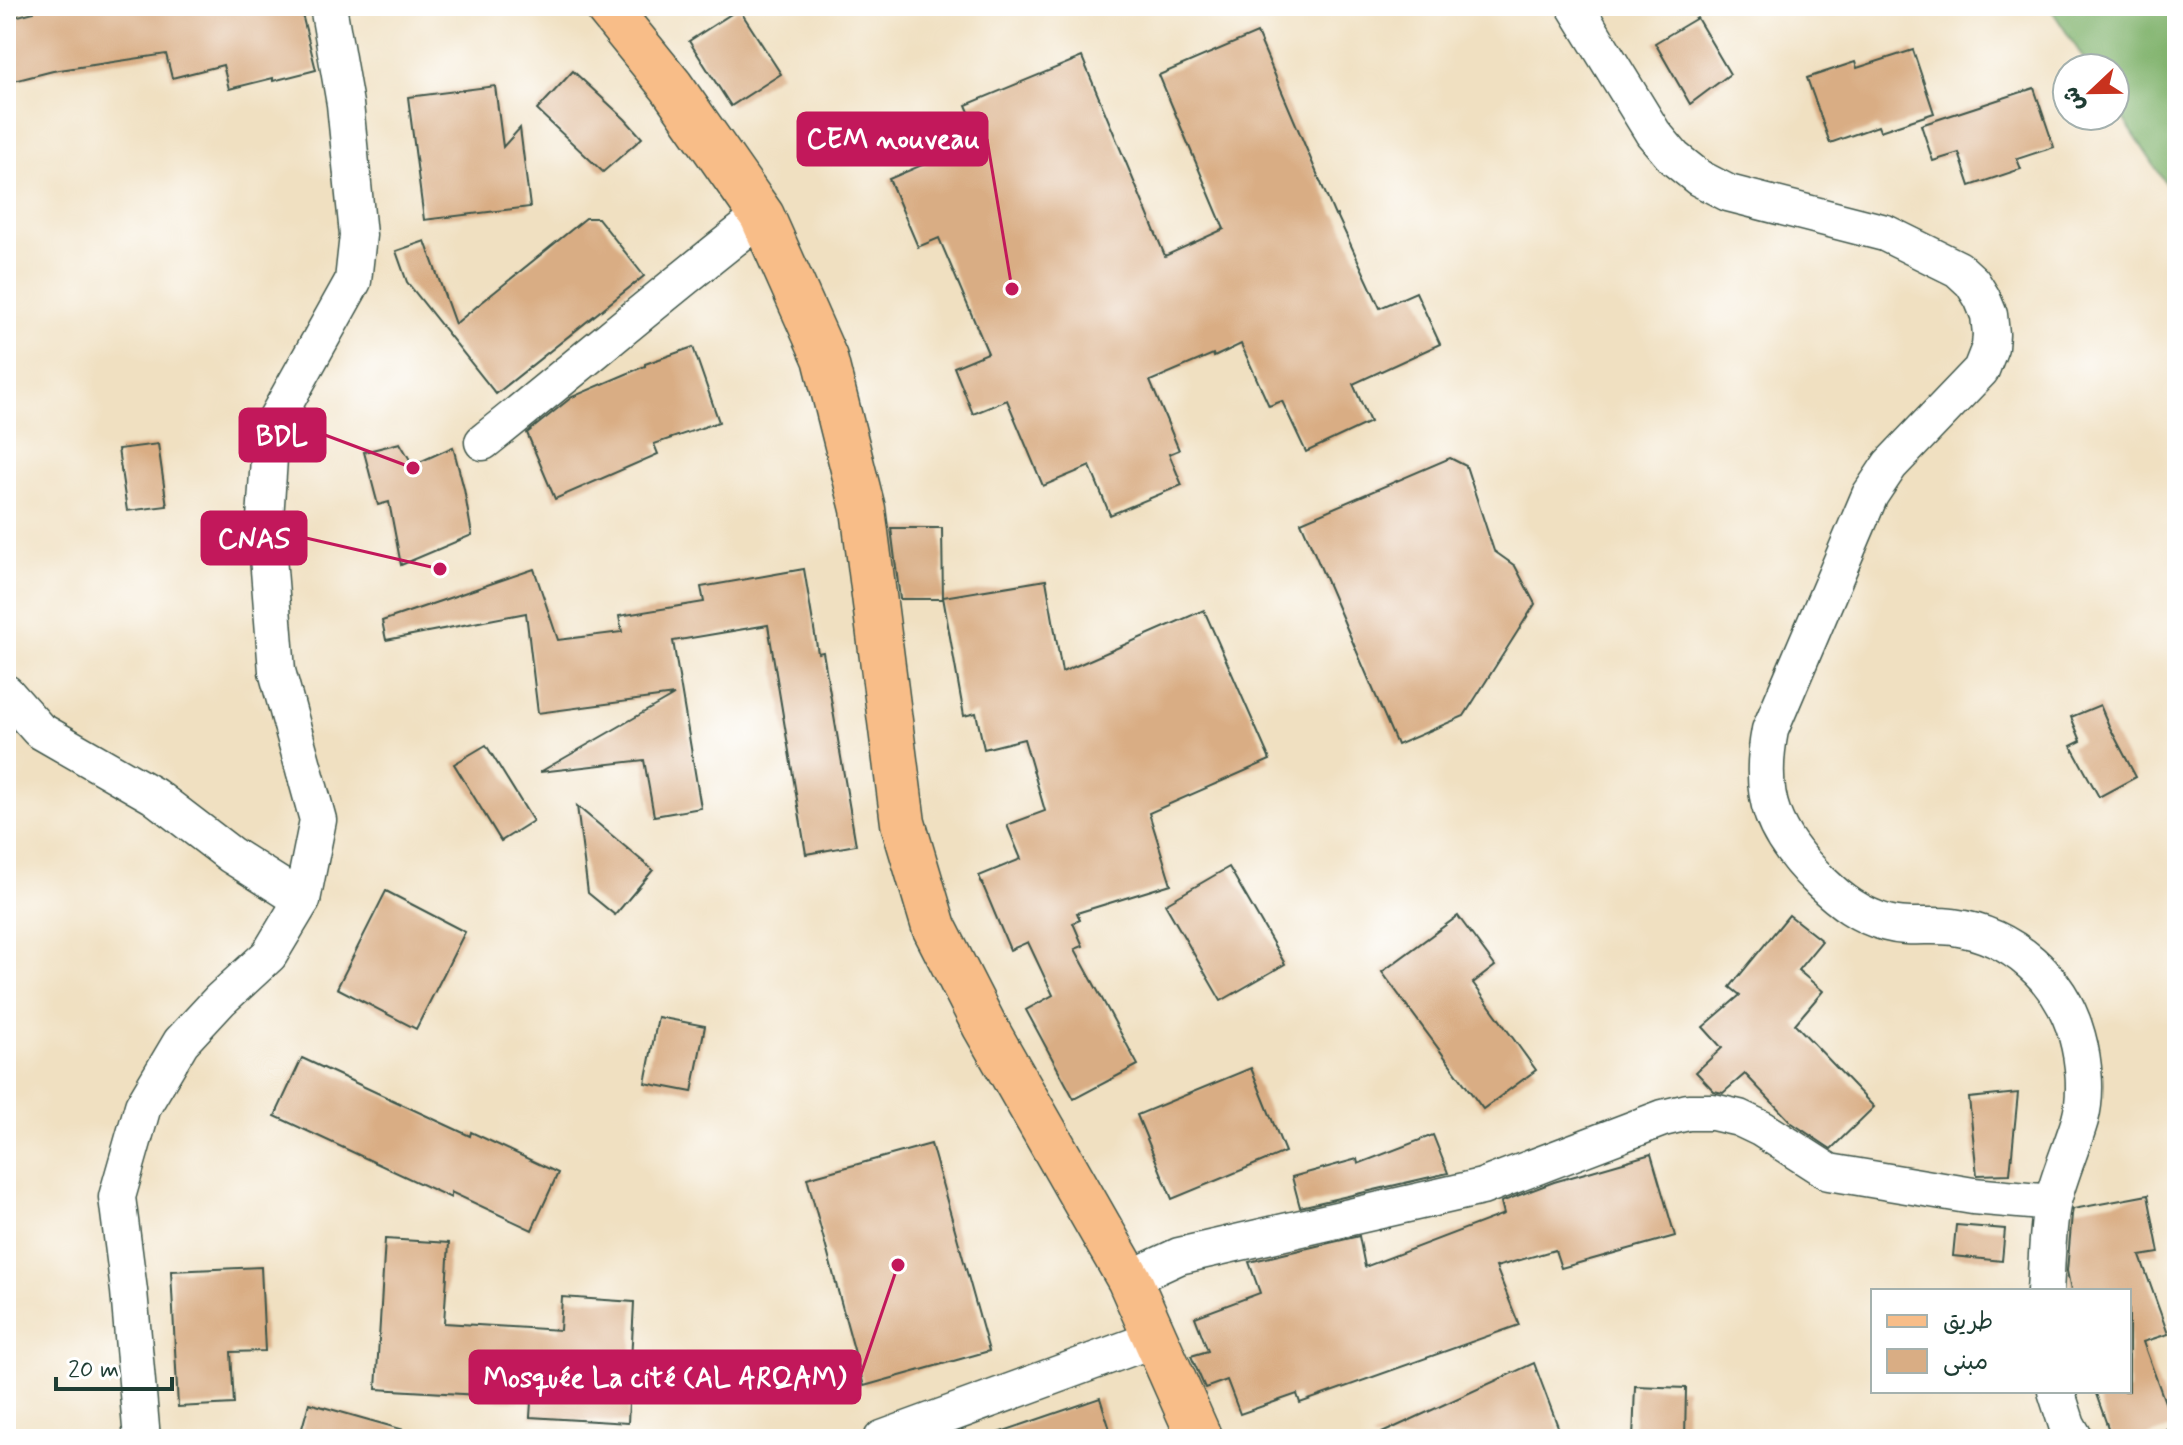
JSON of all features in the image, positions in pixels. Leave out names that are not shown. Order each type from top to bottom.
[{"type":"main road","points":[[606,6],[671,86],[762,216],[825,358],[863,509],[903,823],[934,927],[984,1025],[1129,1279],[1200,1439]]},
{"type":"street","points":[[142,1439],[117,1197],[143,1106],[181,1042],[220,1000],[269,955],[302,900],[318,820],[277,671],[265,519],[271,428],[353,281],[358,235],[345,104],[328,6]]},
{"type":"street","points":[[1575,6],[1653,133],[1674,158],[1699,178],[1728,193],[1885,233],[1958,269],[1972,282],[1989,315],[1991,334],[1986,359],[1972,381],[1890,465],[1870,495],[1770,730],[1765,758],[1766,786],[1772,814],[1784,840],[1801,862],[1843,903],[1865,917],[1891,925],[1951,927],[1984,934],[2015,949],[2041,971],[2062,998],[2077,1036],[2083,1076],[2081,1117],[2052,1203],[2045,1289]]},
{"type":"street","points":[[483,442],[762,216]]},
{"type":"street","points":[[6,693],[39,730],[154,796],[231,855],[302,900]]},
{"type":"street","points":[[1129,1279],[1179,1256],[1482,1187],[1663,1118],[1688,1112],[1713,1112],[1739,1118],[1762,1129],[1829,1172],[1973,1196],[2052,1203]]},
{"type":"street","points":[[882,1439],[1154,1339]]},
{"type":"street","points":[[2057,1393],[2075,1439]]},
{"type":"green space","points":[[2049,6],[2177,6],[2177,200],[2131,130],[2131,52],[2079,52]]},
{"type":"building","points":[[52,6],[300,6],[316,70],[229,89],[223,65],[172,78],[166,54],[53,71],[6,83],[6,19]]},
{"type":"building","points":[[739,9],[781,74],[731,106],[689,41]]},
{"type":"building","points":[[1697,18],[1730,74],[1690,104],[1655,43]]},
{"type":"building","points":[[1257,33],[1335,216],[1380,308],[1416,292],[1440,344],[1353,384],[1370,422],[1306,452],[1282,401],[1269,406],[1241,344],[1150,381],[1179,450],[1169,454],[1182,485],[1110,515],[1090,466],[1043,486],[1007,400],[973,414],[954,367],[988,353],[939,238],[918,247],[889,179],[981,140],[966,105],[1082,57],[1165,256],[1224,229],[1159,75]]},
{"type":"building","points":[[1913,50],[1934,113],[1880,131],[1878,126],[1830,143],[1807,78],[1855,62],[1857,68]]},
{"type":"building","points":[[573,71],[642,138],[603,172],[537,110]]},
{"type":"building","points":[[495,86],[503,147],[520,128],[530,207],[424,220],[408,97]]},
{"type":"building","points":[[2034,88],[2054,147],[2017,159],[2021,169],[1970,186],[1959,153],[1933,161],[1921,125]]},
{"type":"building","points":[[586,218],[598,218],[644,276],[496,394],[407,282],[396,251],[425,241],[455,324]]},
{"type":"building","points":[[693,347],[719,422],[654,444],[658,454],[555,499],[527,433],[572,397],[645,364]]},
{"type":"building","points":[[400,443],[413,465],[453,447],[472,535],[401,565],[389,502],[378,505],[364,452]]},
{"type":"building","points":[[158,444],[167,506],[127,511],[118,449]]},
{"type":"building","points":[[1450,458],[1466,466],[1494,551],[1515,566],[1535,604],[1464,716],[1397,745],[1301,522]]},
{"type":"building","points":[[891,528],[942,528],[943,599],[900,599]]},
{"type":"building","points":[[534,569],[558,640],[622,632],[619,616],[704,602],[701,587],[804,569],[818,653],[823,652],[856,845],[806,854],[768,625],[673,641],[701,808],[654,816],[644,760],[540,772],[674,695],[538,713],[526,613],[386,640],[382,621]]},
{"type":"building","points":[[1046,580],[1062,672],[1204,610],[1270,760],[1149,813],[1171,884],[1077,913],[1080,920],[1073,923],[1083,946],[1075,949],[1138,1065],[1074,1099],[1026,1010],[1053,995],[1028,942],[1010,950],[979,876],[1021,859],[1007,825],[1045,811],[1024,739],[984,749],[976,713],[964,716],[943,597]]},
{"type":"building","points":[[2100,705],[2136,777],[2099,797],[2071,746],[2081,741],[2071,717]]},
{"type":"building","points":[[486,745],[533,821],[501,841],[454,764]]},
{"type":"building","points":[[577,806],[653,870],[615,915],[588,893]]},
{"type":"building","points":[[1229,867],[1285,964],[1221,1001],[1165,904]]},
{"type":"building","points":[[386,891],[465,932],[416,1029],[337,988]]},
{"type":"building","points":[[1789,915],[1822,941],[1798,970],[1823,991],[1795,1024],[1874,1107],[1831,1149],[1792,1123],[1745,1074],[1723,1093],[1714,1091],[1696,1072],[1722,1048],[1703,1027],[1740,995],[1730,987]]},
{"type":"building","points":[[1458,916],[1495,966],[1473,983],[1536,1070],[1483,1109],[1382,972]]},
{"type":"building","points":[[658,1017],[705,1026],[692,1092],[645,1083]]},
{"type":"building","points":[[302,1058],[558,1173],[532,1230],[451,1192],[451,1198],[275,1116]]},
{"type":"building","points":[[1251,1068],[1285,1152],[1172,1199],[1137,1115]]},
{"type":"building","points":[[2018,1093],[2010,1174],[1977,1175],[1969,1098]]},
{"type":"building","points":[[1433,1135],[1448,1173],[1300,1207],[1292,1177],[1357,1159],[1358,1164]]},
{"type":"building","points":[[931,1144],[989,1351],[864,1386],[807,1178]]},
{"type":"building","points":[[1651,1154],[1675,1236],[1561,1268],[1555,1250],[1496,1267],[1519,1325],[1300,1403],[1297,1394],[1240,1414],[1227,1380],[1205,1388],[1191,1356],[1208,1351],[1195,1317],[1260,1293],[1249,1262],[1359,1236],[1365,1267],[1504,1214],[1501,1202],[1554,1182]]},
{"type":"building","points":[[2148,1195],[2159,1253],[2140,1256],[2168,1334],[2143,1342],[2174,1427],[2140,1439],[2112,1439],[2096,1393],[2131,1393],[2131,1289],[2071,1289],[2067,1271],[2073,1209]]},
{"type":"building","points":[[1956,1225],[2005,1229],[2002,1261],[1953,1256]]},
{"type":"building","points":[[385,1239],[449,1243],[444,1323],[560,1330],[562,1297],[634,1302],[628,1423],[530,1417],[531,1402],[479,1399],[479,1395],[376,1389]]},
{"type":"building","points":[[261,1267],[265,1351],[231,1352],[234,1404],[178,1407],[171,1271]]},
{"type":"building","points":[[1534,1363],[1560,1432],[1542,1439],[1369,1439]]},
{"type":"building","points":[[1635,1386],[1686,1388],[1685,1439],[1633,1439]]},
{"type":"building","points":[[1100,1398],[1113,1439],[996,1439],[995,1434]]},
{"type":"building","points":[[309,1403],[404,1430],[403,1439],[299,1439]]},
{"type":"place","name":"CEM nouveau","points":[[1012,289]]},
{"type":"place","name":"BDL","points":[[413,468]]},
{"type":"place","name":"CNAS","points":[[440,569]]},
{"type":"place","name":"Mosquée La cité (AL ARQAM)","points":[[898,1265]]}]
